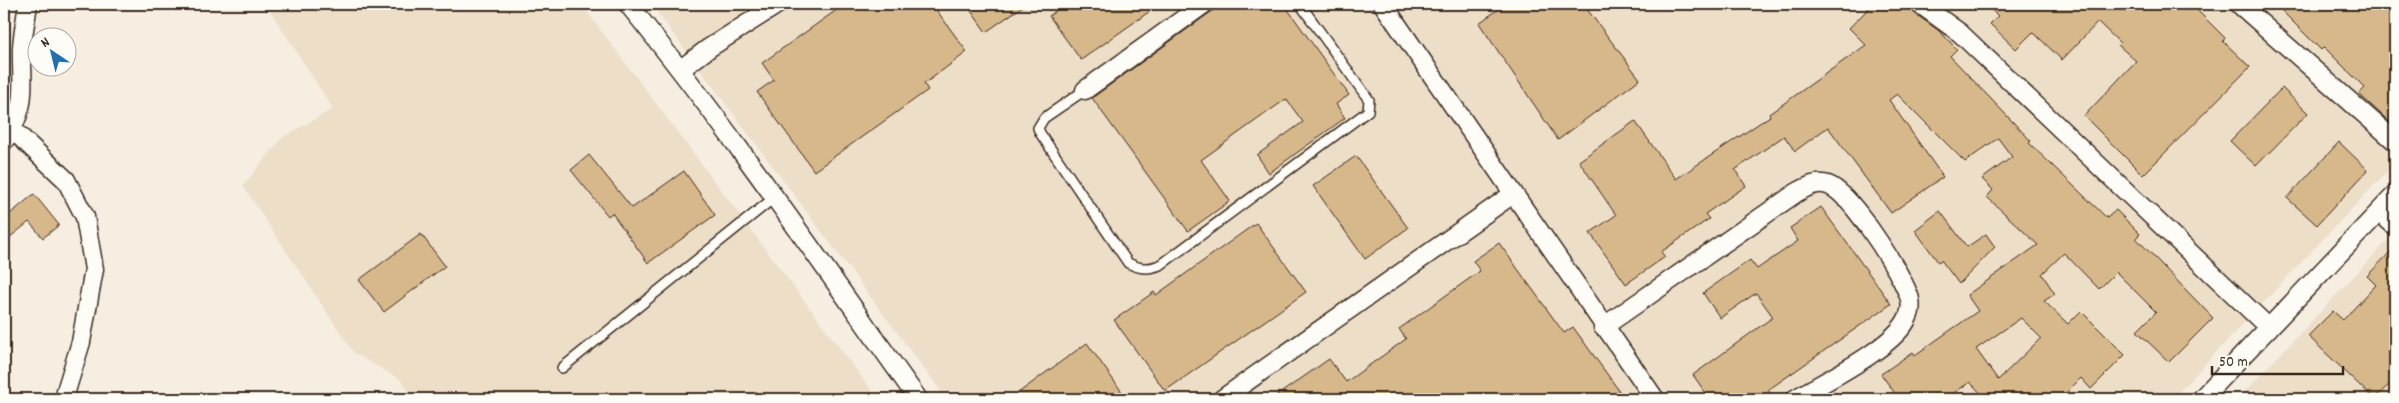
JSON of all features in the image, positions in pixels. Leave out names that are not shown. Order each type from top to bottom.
[{"type":"street","points":[[28,4],[22,45],[22,104],[8,135],[66,180],[85,217],[94,269],[81,342],[66,391],[66,399]]},
{"type":"street","points":[[628,4],[681,69],[775,197],[918,399]]},
{"type":"street","points":[[681,69],[709,48],[778,4]]},
{"type":"street","points":[[1085,90],[1204,4]]},
{"type":"street","points":[[1383,4],[1603,327],[1655,399]]},
{"type":"street","points":[[1920,4],[1960,33],[2269,328]]},
{"type":"street","points":[[2239,4],[2395,142]]},
{"type":"street","points":[[1603,327],[1796,192],[1814,184],[1829,185],[1844,196],[1864,221],[1898,273],[1908,292],[1911,305],[1908,318],[1896,333],[1873,353],[1795,399]]},
{"type":"street","points":[[1222,399],[1513,194]]},
{"type":"street","points":[[2201,399],[2395,195]]},
{"type":"street","points":[[2379,212],[2395,226]]},
{"type":"lane","points":[[1085,90],[1044,118],[1038,128],[1128,263],[1144,269],[1153,268],[1162,264],[1368,111],[1369,100],[1300,4]]},
{"type":"lane","points":[[562,368],[775,197]]},
{"type":"shaded area","points":[[266,4],[581,4],[878,399],[414,399],[401,380],[354,353],[243,186],[282,138],[333,109]]},
{"type":"shaded area","points":[[651,4],[2395,4],[2395,163],[2172,399],[947,399]]},
{"type":"shaded area","points":[[2395,233],[2395,399],[2238,399]]},
{"type":"building","points":[[845,4],[932,4],[967,52],[924,84],[928,90],[814,171],[757,92],[774,80],[762,63]]},
{"type":"building","points":[[966,4],[1026,4],[986,32]]},
{"type":"building","points":[[1065,4],[1160,4],[1081,60],[1049,16]]},
{"type":"building","points":[[1222,4],[1284,4],[1349,95],[1336,104],[1345,118],[1269,173],[1257,155],[1303,122],[1286,99],[1201,160],[1230,201],[1188,231],[1092,98]]},
{"type":"building","points":[[1506,4],[1583,4],[1640,79],[1558,140],[1479,23]]},
{"type":"building","points":[[1873,4],[1910,4],[1914,13],[1938,30],[1957,49],[1950,56],[2031,141],[2029,143],[2107,218],[2116,210],[2140,234],[2136,238],[2213,318],[2169,362],[2137,331],[2156,312],[2116,272],[2099,289],[2064,253],[2042,274],[2055,294],[2044,301],[2068,324],[2081,311],[2125,355],[2091,389],[2081,378],[2060,399],[1986,399],[1970,382],[1945,399],[1899,399],[1881,374],[1913,352],[1915,355],[1978,311],[1967,295],[2038,245],[1987,197],[1993,190],[1982,179],[2012,157],[1998,138],[1965,162],[1897,94],[1889,100],[1943,177],[1891,213],[1828,127],[1795,151],[1784,136],[1735,170],[1746,186],[1705,214],[1709,219],[1661,252],[1665,257],[1626,284],[1590,233],[1616,215],[1579,161],[1635,121],[1676,179],[1770,116],[1769,114],[1866,45],[1849,28]],"holes":[[[2021,318],[2041,338],[1998,380],[1976,349]]]},
{"type":"building","points":[[1985,4],[2191,4],[2225,38],[2223,41],[2250,67],[2143,175],[2084,116],[2136,61],[2118,45],[2120,43],[2098,22],[2062,60],[2033,32],[2016,49],[1990,24],[1998,16]]},
{"type":"building","points":[[2275,4],[2395,4],[2395,127],[2359,94],[2365,88],[2324,47],[2321,50]]},
{"type":"building","points":[[2282,88],[2308,113],[2256,166],[2230,141]]},
{"type":"building","points":[[2339,142],[2368,170],[2317,225],[2287,198]]},
{"type":"building","points":[[589,155],[632,208],[684,171],[715,215],[648,263],[612,213],[608,216],[571,170]]},
{"type":"building","points":[[1356,156],[1408,228],[1365,259],[1313,186]]},
{"type":"building","points":[[34,194],[59,225],[43,238],[29,222],[4,242],[4,219]]},
{"type":"building","points":[[1821,207],[1891,304],[1768,390],[1771,394],[1763,399],[1710,399],[1693,375],[1773,317],[1756,293],[1720,318],[1703,293],[1750,260],[1757,269],[1798,241],[1790,228]]},
{"type":"building","points":[[1940,211],[1967,247],[1986,234],[1995,247],[1959,284],[1941,260],[1938,262],[1915,230]]},
{"type":"building","points":[[1256,223],[1306,292],[1165,391],[1114,320],[1154,292],[1156,295]]},
{"type":"building","points":[[421,234],[445,266],[384,312],[359,280]]},
{"type":"building","points":[[1499,243],[1564,333],[1573,327],[1625,399],[1272,399],[1329,359],[1346,382],[1406,339],[1399,329],[1480,271],[1473,261]]},
{"type":"building","points":[[2395,247],[2395,379],[2374,399],[2308,336],[2333,311],[2343,320],[2376,285],[2367,276]]},
{"type":"building","points":[[1087,343],[1127,399],[1010,399],[1048,371]]}]
